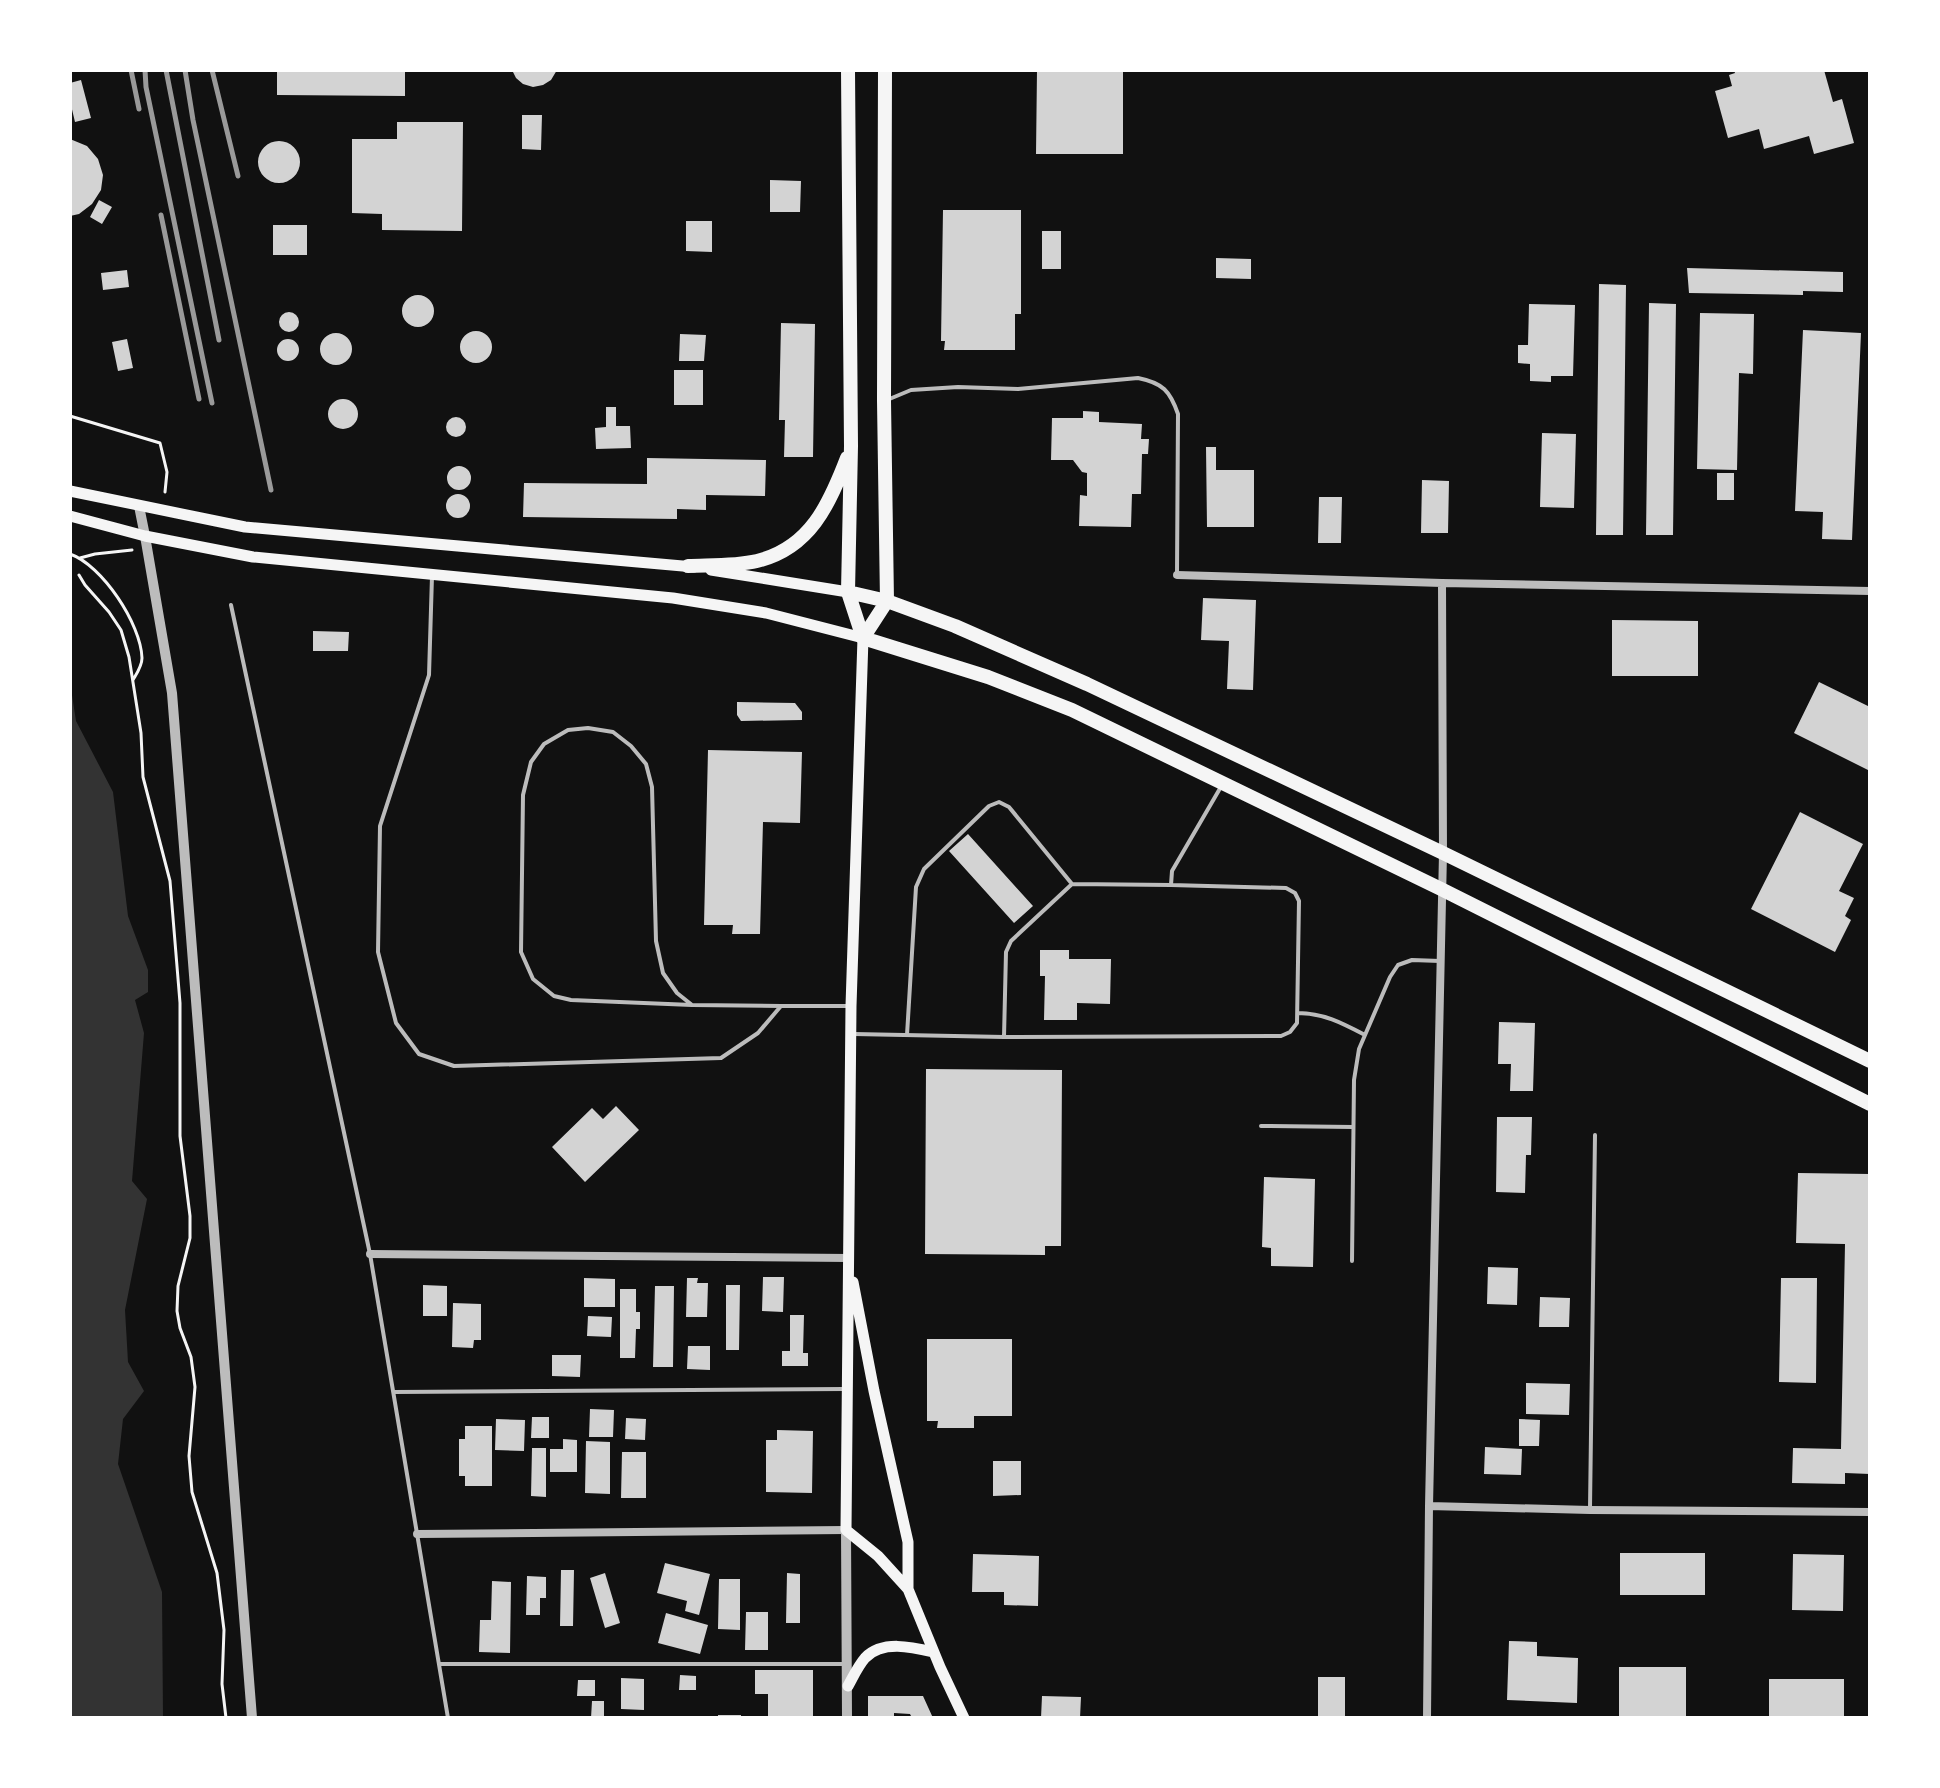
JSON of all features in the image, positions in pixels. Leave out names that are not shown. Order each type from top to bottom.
[{"type":"highway","points":[[848,70],[851,446],[848,592],[863,638]]},
{"type":"highway","points":[[863,638],[887,601],[885,70]]},
{"type":"highway","points":[[688,566],[758,561],[795,543],[823,513],[851,446]]},
{"type":"highway","points":[[848,592],[887,601],[955,626],[1087,684],[1870,1061]]},
{"type":"highway","points":[[863,638],[988,677],[1072,710],[1441,889],[1870,1104]]},
{"type":"main road","points":[[70,491],[245,527],[688,566],[848,592]]},
{"type":"main road","points":[[73,517],[145,536],[253,557],[673,598],[766,613],[863,638],[851,1006],[846,1530],[878,1556],[908,1589],[964,1718]]},
{"type":"main road","points":[[849,1258],[874,1391],[908,1542],[908,1589]]},
{"type":"main road","points":[[848,1686],[866,1656],[885,1647],[907,1646],[933,1652]]},
{"type":"street","points":[[139,506],[172,693],[252,1718]]},
{"type":"street","points":[[1177,575],[1870,591]]},
{"type":"street","points":[[1427,1718],[1443,853],[1442,583]]},
{"type":"street","points":[[370,1254],[849,1258]]},
{"type":"street","points":[[1429,1506],[1870,1512]]},
{"type":"street","points":[[417,1534],[846,1530],[847,1718]]},
{"type":"lane","points":[[884,401],[911,390],[958,387],[1018,389],[1138,378],[1156,381],[1168,392],[1178,414],[1177,575]]},
{"type":"lane","points":[[432,575],[429,675],[380,826],[378,952],[396,1023],[419,1054],[454,1066],[721,1058],[758,1033],[781,1006]]},
{"type":"lane","points":[[231,605],[370,1254],[448,1718]]},
{"type":"lane","points":[[692,1005],[677,993],[663,973],[656,941],[652,787],[646,764],[631,746],[613,732],[588,728],[568,730],[544,744],[531,762],[523,795],[521,952],[533,979],[554,996],[571,1000],[692,1005],[851,1006]]},
{"type":"lane","points":[[1171,885],[1172,871],[1223,783]]},
{"type":"lane","points":[[907,1035],[916,887],[924,869],[989,806],[999,802],[1009,807],[1072,884]]},
{"type":"lane","points":[[851,1034],[1004,1037],[1281,1036],[1290,1032],[1297,1023],[1299,901],[1295,893],[1286,888],[1072,884],[1011,941],[1006,952],[1004,1037]]},
{"type":"lane","points":[[1352,1261],[1354,1080],[1359,1049],[1398,965],[1412,960],[1440,961]]},
{"type":"lane","points":[[1298,1013],[1331,1018],[1365,1035]]},
{"type":"lane","points":[[1261,1126],[1353,1127]]},
{"type":"lane","points":[[1590,1510],[1595,1135]]},
{"type":"lane","points":[[394,1392],[847,1389]]},
{"type":"lane","points":[[439,1664],[848,1664]]},
{"type":"path","points":[[70,416],[160,443],[167,472],[165,492]]},
{"type":"path","points":[[80,558],[148,549]]},
{"type":"path","points":[[70,554],[86,561],[131,619],[142,659],[133,680]]},
{"type":"path","points":[[79,575],[121,630],[129,657],[141,733],[143,777],[170,881],[180,1003],[180,1136],[190,1216],[190,1238],[178,1286],[177,1311],[191,1357],[195,1387],[189,1456],[192,1492],[217,1573],[224,1630],[222,1684],[226,1718]]},
{"type":"shaded area","points":[[70,682],[76,721],[113,792],[128,916],[148,970],[148,992],[135,1000],[144,1033],[132,1181],[147,1199],[125,1310],[128,1362],[144,1391],[123,1419],[118,1464],[162,1592],[163,1718],[70,1718]]},
{"type":"building","points":[[277,70],[405,70],[405,96],[277,95]]},
{"type":"building","points":[[512,70],[557,70],[551,80],[533,87],[523,84]]},
{"type":"building","points":[[1037,70],[1123,70],[1123,154],[1036,154]]},
{"type":"building","points":[[1734,70],[1824,70],[1833,102],[1842,99],[1854,143],[1814,154],[1809,136],[1764,149],[1759,129],[1728,138],[1715,91],[1732,86],[1729,75],[1735,73]]},
{"type":"building","points":[[81,80],[91,118],[75,122],[70,83]]},
{"type":"building","points":[[522,115],[542,115],[541,150],[522,149]]},
{"type":"building","points":[[397,122],[463,122],[462,231],[382,230],[382,214],[352,213],[352,139],[397,139]]},
{"type":"building","points":[[70,139],[87,146],[98,159],[103,175],[101,190],[92,204],[79,214],[70,216]]},
{"type":"building","points":[[279,141],[294,147],[300,162],[294,177],[279,183],[264,177],[258,162],[264,147]]},
{"type":"building","points":[[770,180],[801,181],[800,212],[770,212]]},
{"type":"building","points":[[99,200],[112,207],[102,224],[90,217]]},
{"type":"building","points":[[943,210],[1021,210],[1021,314],[1015,314],[1015,350],[944,350],[945,341],[941,341]]},
{"type":"building","points":[[686,221],[712,221],[712,252],[686,251]]},
{"type":"building","points":[[273,225],[307,225],[307,255],[273,255]]},
{"type":"building","points":[[1042,231],[1061,231],[1061,269],[1042,269]]},
{"type":"building","points":[[1216,258],[1251,259],[1251,279],[1216,278]]},
{"type":"building","points":[[1687,268],[1843,272],[1843,292],[1803,291],[1803,295],[1689,293]]},
{"type":"building","points":[[127,270],[129,287],[103,290],[101,273]]},
{"type":"building","points":[[1599,284],[1626,285],[1623,535],[1596,535]]},
{"type":"building","points":[[418,295],[429,300],[434,311],[429,322],[418,327],[407,322],[402,311],[407,300]]},
{"type":"building","points":[[1649,303],[1676,304],[1673,535],[1646,535]]},
{"type":"building","points":[[1529,304],[1575,305],[1573,376],[1551,376],[1551,382],[1530,381],[1530,364],[1518,363],[1518,345],[1528,345]]},
{"type":"building","points":[[289,312],[296,315],[299,322],[296,329],[289,332],[282,329],[279,322],[282,315]]},
{"type":"building","points":[[1700,313],[1754,314],[1753,374],[1739,373],[1737,470],[1697,469]]},
{"type":"building","points":[[781,323],[815,324],[813,457],[784,457],[785,420],[779,420]]},
{"type":"building","points":[[1803,330],[1861,333],[1852,540],[1822,539],[1823,512],[1795,511]]},
{"type":"building","points":[[476,331],[487,336],[492,347],[487,358],[476,363],[465,358],[460,347],[465,336]]},
{"type":"building","points":[[336,333],[347,338],[352,349],[347,360],[336,365],[325,360],[320,349],[325,338]]},
{"type":"building","points":[[680,334],[706,335],[704,361],[679,361]]},
{"type":"building","points":[[127,339],[133,368],[118,371],[112,342]]},
{"type":"building","points":[[288,339],[296,342],[299,350],[296,358],[288,361],[280,358],[277,350],[280,342]]},
{"type":"building","points":[[674,370],[703,370],[703,405],[674,405]]},
{"type":"building","points":[[343,399],[349,400],[357,408],[357,420],[349,428],[343,429],[337,428],[329,420],[328,414],[329,408],[337,400]]},
{"type":"building","points":[[606,407],[616,407],[616,426],[630,426],[631,448],[596,449],[595,428],[606,427]]},
{"type":"building","points":[[1083,411],[1099,412],[1099,422],[1142,424],[1141,439],[1149,439],[1148,454],[1142,454],[1141,494],[1132,494],[1131,527],[1079,526],[1080,495],[1087,496],[1087,473],[1082,472],[1073,460],[1051,460],[1052,418],[1083,418]]},
{"type":"building","points":[[456,417],[463,420],[466,427],[463,434],[456,437],[449,434],[446,427],[449,420]]},
{"type":"building","points":[[1542,433],[1576,434],[1574,508],[1540,507]]},
{"type":"building","points":[[1206,447],[1216,447],[1216,470],[1254,470],[1254,527],[1207,527]]},
{"type":"building","points":[[647,458],[766,460],[765,496],[706,495],[706,510],[677,509],[677,519],[523,517],[524,483],[647,484]]},
{"type":"building","points":[[459,466],[468,469],[471,478],[468,487],[459,490],[450,487],[447,478],[450,469]]},
{"type":"building","points":[[1717,473],[1734,473],[1734,500],[1717,500]]},
{"type":"building","points":[[1422,480],[1449,481],[1448,533],[1421,533]]},
{"type":"building","points":[[458,494],[469,501],[470,506],[463,517],[458,518],[447,511],[446,506],[453,495]]},
{"type":"building","points":[[1319,497],[1342,497],[1341,543],[1318,543]]},
{"type":"building","points":[[1203,598],[1256,600],[1253,690],[1227,689],[1229,641],[1201,640]]},
{"type":"building","points":[[1612,620],[1698,621],[1698,676],[1612,676]]},
{"type":"building","points":[[313,631],[349,632],[348,651],[313,651]]},
{"type":"building","points":[[1819,682],[1870,707],[1870,771],[1794,733]]},
{"type":"building","points":[[737,702],[795,703],[802,712],[802,720],[741,721],[737,715]]},
{"type":"building","points":[[708,750],[802,752],[800,823],[763,822],[760,934],[732,934],[733,925],[704,925]]},
{"type":"building","points":[[1800,812],[1863,844],[1839,891],[1854,898],[1845,916],[1851,920],[1835,952],[1751,909]]},
{"type":"building","points":[[968,834],[1033,906],[1014,923],[949,851]]},
{"type":"building","points":[[1040,950],[1069,950],[1069,959],[1111,959],[1110,1004],[1077,1003],[1077,1020],[1044,1020],[1045,976],[1040,976]]},
{"type":"building","points":[[1499,1022],[1535,1023],[1533,1091],[1510,1091],[1511,1064],[1498,1064]]},
{"type":"building","points":[[926,1069],[1062,1070],[1061,1246],[1045,1246],[1045,1255],[925,1254]]},
{"type":"building","points":[[616,1106],[639,1130],[585,1182],[552,1147],[592,1108],[603,1119]]},
{"type":"building","points":[[1497,1117],[1532,1117],[1531,1155],[1526,1155],[1525,1193],[1496,1192]]},
{"type":"building","points":[[1798,1173],[1870,1174],[1870,1474],[1845,1473],[1845,1484],[1792,1483],[1793,1448],[1841,1449],[1845,1244],[1796,1243]]},
{"type":"building","points":[[1264,1177],[1315,1179],[1313,1267],[1271,1266],[1271,1248],[1262,1247]]},
{"type":"building","points":[[1488,1267],[1518,1268],[1517,1305],[1487,1304]]},
{"type":"building","points":[[763,1277],[784,1277],[783,1312],[762,1311]]},
{"type":"building","points":[[584,1278],[615,1279],[615,1307],[584,1307]]},
{"type":"building","points":[[687,1278],[698,1278],[697,1283],[708,1283],[707,1317],[686,1317]]},
{"type":"building","points":[[1781,1278],[1817,1278],[1816,1383],[1779,1382]]},
{"type":"building","points":[[423,1285],[447,1286],[447,1316],[423,1316]]},
{"type":"building","points":[[726,1285],[740,1285],[739,1350],[726,1350]]},
{"type":"building","points":[[655,1286],[674,1286],[673,1367],[653,1367]]},
{"type":"building","points":[[620,1289],[636,1289],[640,1329],[636,1329],[635,1358],[620,1358]]},
{"type":"building","points":[[1540,1297],[1570,1298],[1569,1327],[1539,1327]]},
{"type":"building","points":[[453,1303],[481,1304],[481,1340],[474,1340],[473,1348],[452,1347]]},
{"type":"building","points":[[790,1315],[804,1315],[803,1353],[808,1353],[808,1366],[782,1366],[782,1351],[790,1351]]},
{"type":"building","points":[[588,1316],[612,1317],[611,1337],[587,1336]]},
{"type":"building","points":[[927,1339],[1012,1339],[1012,1416],[974,1416],[974,1428],[937,1428],[938,1421],[927,1421]]},
{"type":"building","points":[[688,1346],[710,1346],[710,1370],[687,1369]]},
{"type":"building","points":[[552,1355],[581,1355],[580,1377],[552,1376]]},
{"type":"building","points":[[1526,1383],[1570,1384],[1569,1415],[1526,1414]]},
{"type":"building","points":[[590,1409],[614,1410],[613,1437],[589,1437]]},
{"type":"building","points":[[532,1417],[549,1417],[549,1438],[531,1438]]},
{"type":"building","points":[[626,1418],[646,1419],[645,1440],[625,1439]]},
{"type":"building","points":[[496,1419],[525,1420],[524,1451],[495,1450]]},
{"type":"building","points":[[1519,1419],[1540,1420],[1539,1446],[1519,1446]]},
{"type":"building","points":[[465,1426],[492,1426],[492,1486],[465,1486],[465,1476],[459,1476],[459,1439],[465,1439]]},
{"type":"building","points":[[777,1430],[813,1431],[812,1493],[766,1492],[766,1440],[777,1440]]},
{"type":"building","points":[[563,1439],[577,1440],[577,1472],[550,1472],[550,1449],[563,1449]]},
{"type":"building","points":[[586,1441],[610,1442],[610,1494],[585,1493]]},
{"type":"building","points":[[1485,1447],[1522,1449],[1521,1475],[1484,1474]]},
{"type":"building","points":[[532,1448],[546,1448],[546,1497],[531,1496]]},
{"type":"building","points":[[622,1452],[646,1452],[646,1498],[621,1498]]},
{"type":"building","points":[[993,1461],[1021,1461],[1021,1495],[993,1496]]},
{"type":"building","points":[[1620,1553],[1705,1553],[1705,1595],[1620,1595]]},
{"type":"building","points":[[973,1554],[1039,1556],[1038,1606],[1004,1605],[1004,1592],[972,1592]]},
{"type":"building","points":[[1793,1554],[1844,1555],[1843,1611],[1792,1610]]},
{"type":"building","points":[[665,1563],[710,1574],[699,1615],[685,1611],[687,1601],[657,1593]]},
{"type":"building","points":[[561,1570],[574,1570],[573,1626],[560,1626]]},
{"type":"building","points":[[605,1573],[620,1623],[605,1628],[590,1578]]},
{"type":"building","points":[[787,1573],[800,1574],[800,1623],[786,1623]]},
{"type":"building","points":[[527,1576],[546,1577],[546,1598],[540,1598],[540,1615],[526,1615]]},
{"type":"building","points":[[719,1579],[740,1579],[740,1630],[718,1629]]},
{"type":"building","points":[[492,1581],[511,1582],[510,1653],[479,1652],[480,1620],[491,1620]]},
{"type":"building","points":[[746,1612],[768,1612],[768,1650],[745,1650]]},
{"type":"building","points":[[666,1613],[708,1625],[700,1654],[658,1643]]},
{"type":"building","points":[[1509,1641],[1537,1642],[1537,1656],[1578,1658],[1577,1703],[1507,1700]]},
{"type":"building","points":[[1619,1667],[1686,1667],[1686,1718],[1619,1718]]},
{"type":"building","points":[[755,1670],[813,1670],[813,1718],[768,1718],[768,1694],[755,1694]]},
{"type":"building","points":[[680,1675],[696,1676],[696,1690],[679,1690]]},
{"type":"building","points":[[1318,1677],[1345,1677],[1345,1718],[1318,1718]]},
{"type":"building","points":[[621,1678],[644,1679],[644,1710],[621,1709]]},
{"type":"building","points":[[1769,1679],[1844,1679],[1844,1718],[1769,1718]]},
{"type":"building","points":[[578,1680],[595,1680],[595,1696],[577,1696]]},
{"type":"building","points":[[868,1696],[923,1696],[933,1718],[912,1718],[910,1714],[894,1713],[894,1718],[868,1718]]},
{"type":"building","points":[[1042,1696],[1081,1697],[1080,1718],[1041,1718]]},
{"type":"building","points":[[592,1701],[604,1701],[604,1718],[591,1718]]},
{"type":"building","points":[[718,1715],[741,1715],[741,1718],[718,1718]]},
{"type":"railway","points":[[131,70],[139,109]]},
{"type":"railway","points":[[145,70],[212,403]]},
{"type":"railway","points":[[166,70],[219,340]]},
{"type":"railway","points":[[185,70],[271,490]]},
{"type":"railway","points":[[212,70],[238,176]]},
{"type":"railway","points":[[161,215],[199,399]]}]
